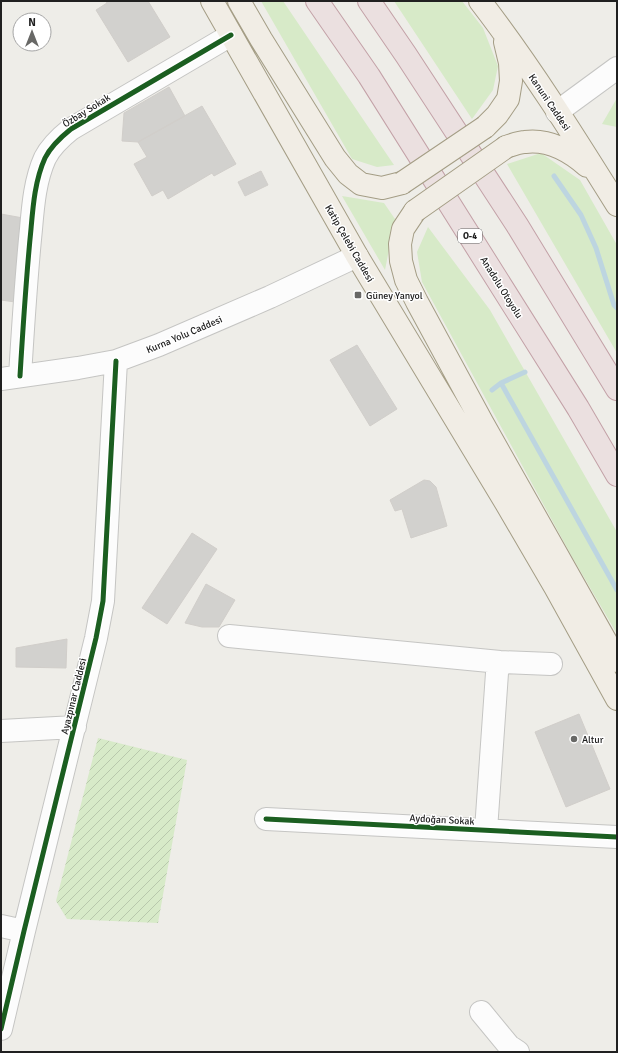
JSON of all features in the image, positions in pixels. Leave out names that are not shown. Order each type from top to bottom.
[{"type":"highway","name":"Anadolu Otoyolu","points":[[317,1],[374,82],[578,408],[617,475]]},
{"type":"highway","points":[[369,1],[517,225],[617,388]]},
{"type":"main road","name":"Katip Çelebi Caddesi","points":[[212,1],[357,256],[506,503]]},
{"type":"main road","points":[[239,1],[335,158],[348,174],[361,184],[382,188],[402,183],[485,127],[497,115],[508,99],[511,81],[510,62],[502,30]]},
{"type":"main road","name":"Kanuni Caddesi","points":[[480,1],[502,30],[557,112],[617,206]]},
{"type":"main road","points":[[599,176],[580,160],[562,149],[542,142],[523,142],[506,147],[415,211],[404,229],[400,244],[401,261],[406,280],[417,302],[482,422],[617,661]]},
{"type":"main road","points":[[506,503],[604,638]]},
{"type":"main road","points":[[506,503],[555,587],[617,699]]},
{"type":"street","name":"Özbay Sokak","points":[[11,377],[34,198],[41,169],[50,149],[71,129],[231,35]]},
{"type":"street","points":[[557,112],[617,68]]},
{"type":"street","name":"Kurna Yolu Caddesi","points":[[11,377],[116,361],[159,345],[270,297],[357,256]]},
{"type":"street","name":"Ayazpınar Caddesi","points":[[1,1029],[75,727],[97,634],[103,601],[116,361]]},
{"type":"street","points":[[229,636],[500,662],[551,664]]},
{"type":"street","points":[[486,830],[497,673]]},
{"type":"street","points":[[1,731],[75,727]]},
{"type":"street","name":"Aydoğan Sokak","points":[[266,820],[617,837]]},
{"type":"street","points":[[1,926],[24,931]]},
{"type":"street","points":[[481,1012],[509,1046],[518,1052]]},
{"type":"green space","points":[[261,1],[283,1],[394,165],[377,167],[352,159]]},
{"type":"green space","points":[[394,1],[462,1],[483,28],[498,66],[493,90],[472,119]]},
{"type":"green space","points":[[617,98],[617,127],[602,124]]},
{"type":"green space","points":[[541,153],[580,180],[617,245],[617,353],[507,164]]},
{"type":"green space","points":[[342,196],[384,203],[395,219],[385,270]]},
{"type":"green space","points":[[428,227],[490,310],[617,532],[617,634],[571,555],[422,282],[417,252]]},
{"type":"green space","points":[[98,738],[187,760],[158,923],[67,919],[56,901]]},
{"type":"building","points":[[106,1],[148,1],[170,37],[128,62],[96,10],[107,3]]},
{"type":"building","points":[[169,87],[185,116],[138,142],[122,141],[124,113]]},
{"type":"building","points":[[202,106],[236,164],[214,176],[212,173],[168,199],[163,190],[152,196],[134,164],[147,157],[138,142]]},
{"type":"building","points":[[261,171],[268,185],[245,196],[238,182]]},
{"type":"building","points":[[1,214],[23,218],[15,302],[1,300]]},
{"type":"building","points":[[357,345],[397,409],[370,426],[330,360]]},
{"type":"building","points":[[424,480],[430,481],[436,487],[447,526],[411,538],[402,509],[395,511],[390,500]]},
{"type":"building","points":[[192,533],[217,549],[167,624],[142,608]]},
{"type":"building","points":[[206,584],[235,600],[219,627],[202,627],[185,623]]},
{"type":"building","points":[[67,639],[66,668],[16,667],[16,648]]},
{"type":"building","points":[[579,714],[610,789],[566,807],[535,732]]},
{"type":"waterway","points":[[554,176],[581,215],[596,248],[614,305],[617,308]]},
{"type":"waterway","points":[[492,390],[501,383],[525,372]]},
{"type":"waterway","points":[[501,383],[617,590]]},
{"type":"cycle path","points":[[20,376],[26,284],[34,202],[39,175],[47,154],[56,142],[71,129],[231,35]]},
{"type":"cycle path","points":[[1,1029],[96,638],[103,601],[116,361]]},
{"type":"cycle path","points":[[266,819],[617,837]]},
{"type":"place","name":"Güney Yanyol","points":[[358,295]]},
{"type":"place","name":"Altur","points":[[574,739]]}]
